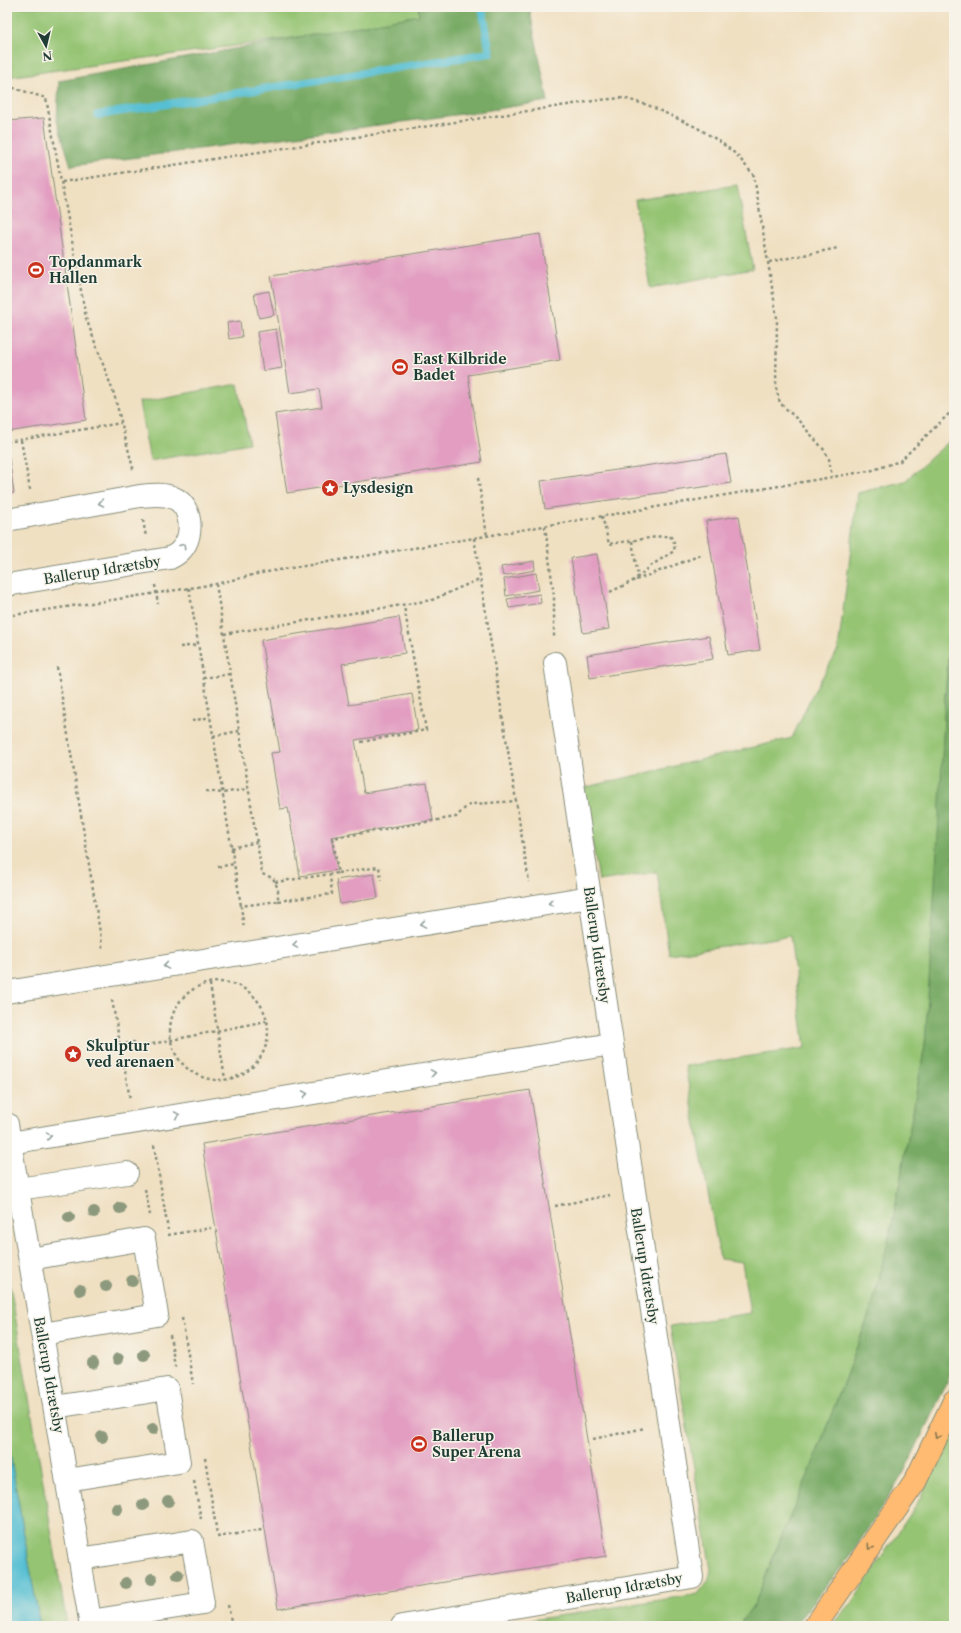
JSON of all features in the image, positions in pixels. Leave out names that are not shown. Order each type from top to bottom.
[{"type":"highway","points":[[815,1626],[914,1482],[954,1401]]},
{"type":"street","name":"Ballerup Idrætsby","points":[[7,520],[140,496],[158,495],[174,498],[184,507],[190,522],[188,538],[182,550],[170,558],[7,585]]},
{"type":"street","name":"Ballerup Idrætsby","points":[[402,1626],[692,1577],[555,663]]},
{"type":"street","points":[[7,992],[590,897]]},
{"type":"street","points":[[9,1133],[142,1121],[612,1044]]},
{"type":"street","name":"Ballerup Idrætsby","points":[[9,1133],[91,1624]]},
{"type":"street","points":[[18,1189],[127,1173]]},
{"type":"street","points":[[30,1258],[144,1239],[157,1315],[42,1334]]},
{"type":"street","points":[[54,1407],[167,1389],[179,1462],[67,1480]]},
{"type":"street","points":[[80,1559],[192,1541],[203,1603],[91,1624]]},
{"type":"path","points":[[7,86],[46,98],[86,318],[114,394],[140,496]]},
{"type":"path","points":[[62,182],[623,98],[648,105],[696,127],[719,140],[746,164],[754,176],[777,318],[776,388],[780,403],[803,425],[825,451],[829,459],[832,478]]},
{"type":"path","points":[[768,262],[838,248]]},
{"type":"path","points":[[7,616],[216,584],[261,573],[873,470],[900,461],[954,409]]},
{"type":"path","points":[[7,442],[122,423]]},
{"type":"path","points":[[21,440],[30,489]]},
{"type":"path","points":[[478,478],[487,536]]},
{"type":"path","points":[[602,516],[609,544],[664,536],[671,537],[675,544],[674,551],[652,565],[633,581]]},
{"type":"path","points":[[545,526],[554,597],[555,663]]},
{"type":"path","points":[[474,538],[533,906]]},
{"type":"path","points":[[632,541],[638,577]]},
{"type":"path","points":[[610,592],[633,581],[701,555]]},
{"type":"path","points":[[224,634],[404,606],[432,600],[475,581],[481,581]]},
{"type":"path","points":[[216,584],[262,874],[273,878],[278,889],[278,901]]},
{"type":"path","points":[[189,588],[248,953]]},
{"type":"path","points":[[361,742],[426,730],[404,606]]},
{"type":"path","points":[[180,647],[198,645]]},
{"type":"path","points":[[57,667],[107,976],[129,1094],[142,1121],[170,1242]]},
{"type":"path","points":[[203,678],[230,674]]},
{"type":"path","points":[[192,721],[210,717]]},
{"type":"path","points":[[213,736],[239,731]]},
{"type":"path","points":[[206,791],[222,793],[248,789]]},
{"type":"path","points":[[338,873],[333,838],[456,817],[467,806],[474,804],[516,800]]},
{"type":"path","points":[[231,848],[257,842]]},
{"type":"path","points":[[218,867],[234,864]]},
{"type":"path","points":[[275,882],[379,867],[381,880]]},
{"type":"path","points":[[241,906],[332,894],[330,874]]},
{"type":"path","points":[[209,977],[226,1085]]},
{"type":"path","points":[[210,983],[229,983],[246,990],[259,1003],[266,1021],[266,1040],[258,1059],[244,1072],[235,1077],[225,1079],[201,1076],[187,1068],[177,1055],[171,1040],[170,1032],[172,1015],[181,1000],[194,989],[210,983]]},
{"type":"path","points":[[120,1045],[134,1042],[137,1047],[266,1021]]},
{"type":"path","points":[[129,1094],[142,1121]]},
{"type":"path","points":[[145,1186],[150,1216]]},
{"type":"path","points":[[555,1206],[608,1196]]},
{"type":"path","points":[[176,1234],[211,1228]]},
{"type":"path","points":[[182,1318],[193,1385]]},
{"type":"path","points":[[168,1328],[176,1372]]},
{"type":"path","points":[[594,1439],[644,1428]]},
{"type":"path","points":[[204,1450],[219,1544]]},
{"type":"path","points":[[193,1475],[201,1523]]},
{"type":"path","points":[[225,1536],[262,1530]]},
{"type":"path","points":[[228,1599],[232,1626]]},
{"type":"green space","points":[[7,7],[429,7],[431,19],[7,77]]},
{"type":"green space","points":[[418,7],[529,7],[548,101],[477,112],[71,166],[57,121],[59,81],[419,15]]},
{"type":"green space","points":[[737,185],[753,269],[650,288],[635,200]]},
{"type":"green space","points":[[238,384],[249,443],[150,461],[139,402]]},
{"type":"green space","points":[[954,437],[954,592],[945,697],[935,934],[925,1046],[892,1225],[872,1307],[810,1471],[782,1535],[755,1603],[738,1626],[493,1626],[698,1594],[708,1581],[711,1570],[670,1326],[750,1313],[742,1262],[720,1259],[685,1066],[805,1048],[790,936],[669,954],[657,872],[599,881],[583,788],[792,738],[812,695],[838,650],[858,493],[905,481]]},
{"type":"green space","points":[[954,592],[954,1365],[947,1383],[903,1474],[851,1555],[794,1626],[738,1626],[755,1603],[782,1535],[810,1471],[872,1307],[892,1225],[925,1046],[945,697]]},
{"type":"green space","points":[[7,1267],[66,1626],[40,1626],[7,1437]]},
{"type":"green space","points":[[954,1431],[954,1626],[830,1626],[850,1605],[917,1504]]},
{"type":"water","points":[[7,1437],[40,1626],[7,1626]]},
{"type":"building","name":"Topdanmark Hallen","points":[[44,118],[86,420],[7,432],[7,121]]},
{"type":"building","name":"East Kilbride Badet","points":[[540,234],[560,360],[468,375],[482,462],[287,493],[275,414],[322,407],[319,389],[290,393],[271,276]]},
{"type":"building","points":[[269,291],[274,315],[259,318],[254,294]]},
{"type":"building","points":[[240,321],[242,337],[229,339],[227,323]]},
{"type":"building","points":[[276,329],[282,368],[263,371],[257,332]]},
{"type":"building","points":[[726,454],[731,483],[545,509],[541,481]]},
{"type":"building","points":[[7,458],[9,458],[14,493],[7,494]]},
{"type":"building","points":[[739,516],[760,650],[728,655],[706,521]]},
{"type":"building","points":[[597,554],[609,629],[583,633],[571,558]]},
{"type":"building","points":[[534,561],[535,570],[503,576],[501,567]]},
{"type":"building","points":[[536,573],[539,590],[506,596],[504,579]]},
{"type":"building","points":[[540,594],[541,603],[509,608],[507,599]]},
{"type":"building","points":[[399,617],[405,653],[342,664],[349,705],[412,694],[418,730],[355,740],[364,793],[427,783],[433,820],[331,837],[337,870],[300,876],[288,808],[280,809],[271,753],[280,752],[261,640]]},
{"type":"building","points":[[709,636],[713,659],[590,678],[587,655]]},
{"type":"building","points":[[374,874],[378,898],[340,904],[336,880]]},
{"type":"building","name":"Ballerup Super Arena","points":[[530,1090],[606,1556],[278,1609],[202,1144]]},
{"type":"waterway","points":[[98,115],[490,53],[482,7]]},
{"type":"place","name":"Topdanmark Hallen","points":[[36,270]]},
{"type":"place","name":"East Kilbride Badet","points":[[400,367]]},
{"type":"place","name":"Lysdesign","points":[[330,488]]},
{"type":"place","name":"Skulptur ved arenaen","points":[[73,1054]]},
{"type":"place","name":"Ballerup Super Arena","points":[[419,1444]]}]
